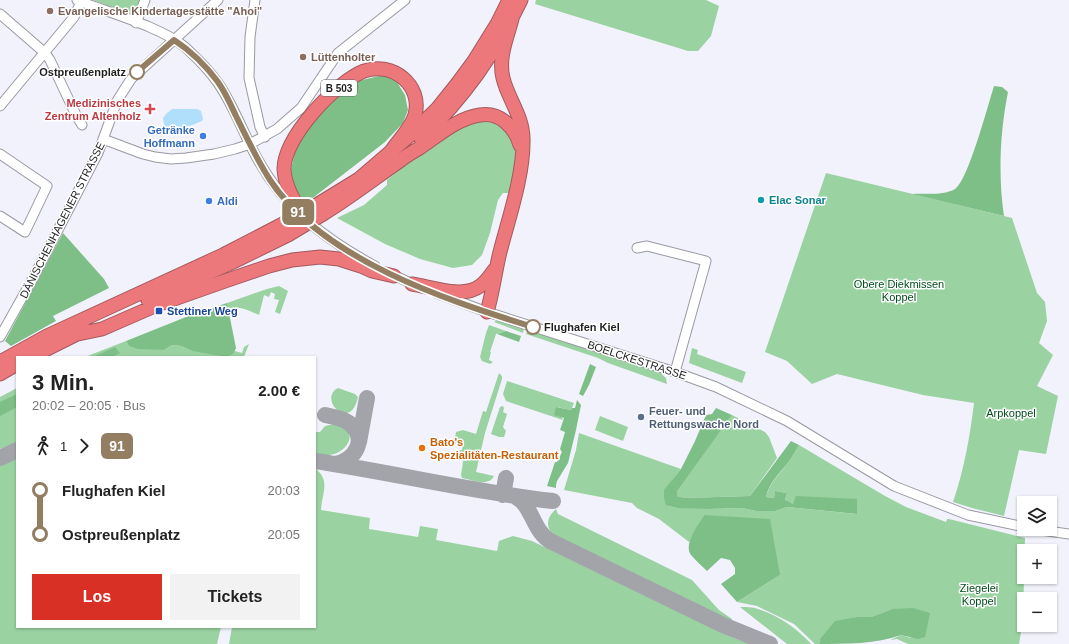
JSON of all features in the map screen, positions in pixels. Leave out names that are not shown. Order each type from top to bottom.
[{"type":"highway","name":"B 503","points":[[33,356],[233,262],[283,230],[319,210],[359,179],[431,115],[457,84],[482,48],[497,24],[509,0]]},
{"type":"highway","name":"B 503","points":[[319,210],[343,202],[402,159],[443,118],[484,66],[512,19],[521,0]]},
{"type":"highway","name":"B 503","points":[[512,19],[502,55],[501,70],[521,125],[524,138],[522,158]]},
{"type":"highway","name":"B 503","points":[[307,221],[291,194],[285,178],[285,160],[290,144],[304,124],[329,97],[350,80],[365,71],[379,69],[396,73],[408,82],[416,96],[415,115],[411,124],[390,152]]},
{"type":"highway","points":[[402,159],[454,125],[469,118],[481,115],[495,117],[510,125],[518,137],[522,158],[518,181],[496,268],[487,312]]},
{"type":"highway","name":"B 503","points":[[0,362],[47,336],[224,255],[283,230]]},
{"type":"highway","points":[[78,334],[102,329],[157,305],[246,274],[276,264],[305,258],[320,257],[349,261],[372,271],[394,276]]},
{"type":"highway","points":[[412,284],[454,292],[465,292],[481,285],[496,268]]},
{"type":"highway","points":[[0,374],[16,365]]},
{"type":"street","points":[[136,23],[145,0]]},
{"type":"street","name":"DÄNISCHENHAGENER STRASSE","points":[[0,337],[94,160],[117,101],[131,79],[218,0]]},
{"type":"street","points":[[255,0],[250,37],[249,78],[260,127],[264,137]]},
{"type":"street","points":[[103,139],[155,157],[190,158],[235,149],[250,144],[277,129],[301,108],[338,53],[405,0]]},
{"type":"street","points":[[0,106],[74,17],[79,1],[136,23],[174,40]]},
{"type":"street","points":[[0,14],[45,52],[82,125]]},
{"type":"street","name":"BOELCKESTRASSE","points":[[174,40],[194,56],[218,82],[227,96],[264,171],[279,192],[307,221],[351,254],[412,284],[487,312],[675,372],[716,387],[788,421],[894,486],[968,515],[1017,526]]},
{"type":"street","points":[[0,154],[47,186],[25,232],[0,216]]},
{"type":"street","points":[[637,248],[647,246],[706,261],[675,372]]},
{"type":"street","points":[[1057,532],[1069,534]]},
{"type":"green space","points":[[93,0],[140,0],[137,10],[129,14]]},
{"type":"green space","points":[[536,0],[706,0],[719,6],[711,36],[698,51],[688,51],[535,4]]},
{"type":"green space","points":[[383,75],[395,79],[405,95],[408,110],[403,123],[385,142],[314,197],[304,202],[294,186],[291,170],[294,155],[300,140],[321,112],[354,82]]},
{"type":"green space","points":[[994,86],[1002,87],[1008,92],[1003,123],[1001,154],[1001,185],[1004,216],[912,194],[945,193],[955,189],[960,183],[971,158]]},
{"type":"green space","points":[[479,119],[500,122],[517,147],[518,159],[510,193],[503,193],[498,200],[490,233],[482,255],[472,265],[453,268],[420,259],[385,244],[337,218],[364,205],[387,185],[387,180],[418,154],[443,137]]},
{"type":"green space","name":"Obere Diekmissen Koppel","points":[[826,173],[1012,218],[1037,293],[1045,302],[1047,321],[1039,343],[1053,355],[1037,386],[1058,396],[1046,454],[1019,450],[1004,516],[953,502],[966,453],[974,403],[923,395],[837,374],[812,384],[787,361],[765,352]]},
{"type":"green space","points":[[63,233],[104,279],[109,288],[53,316],[56,321],[11,346],[5,341]]},
{"type":"green space","points":[[279,286],[288,291],[280,314],[275,312],[279,300],[274,299],[275,294],[271,292],[269,297],[264,295],[259,315],[240,308],[228,308],[227,303]]},
{"type":"green space","points":[[227,303],[236,348],[234,353],[229,356],[221,356],[192,351],[181,346],[172,345],[164,350],[138,349],[129,346],[126,341],[191,315]]},
{"type":"green space","points":[[501,321],[524,328],[523,333],[494,322]]},
{"type":"green space","points":[[489,325],[506,331],[496,334],[489,360],[493,362],[490,364],[482,361],[480,357]]},
{"type":"green space","points":[[528,330],[658,371],[666,378],[667,384],[598,358],[526,334]]},
{"type":"green space","points":[[506,331],[521,336],[519,342],[497,334]]},
{"type":"green space","points":[[126,341],[129,346],[164,350],[172,345],[181,346],[192,351],[234,353],[235,351],[242,353],[244,347],[249,344],[244,356],[88,356]]},
{"type":"green space","points":[[115,347],[120,353],[114,356],[95,356]]},
{"type":"green space","points":[[692,348],[698,350],[697,354],[746,372],[742,383],[689,363]]},
{"type":"green space","points":[[590,364],[596,367],[583,396],[579,394]]},
{"type":"green space","points":[[499,373],[502,376],[502,379],[485,433],[476,472],[494,476],[492,479],[484,482],[462,478],[461,475],[464,456],[459,455],[463,445],[454,443],[456,432],[463,430],[476,434],[483,411],[486,412]]},
{"type":"green space","points":[[507,381],[574,403],[571,410],[557,407],[563,420],[506,401],[503,394]]},
{"type":"green space","points":[[338,388],[355,394],[358,397],[354,407],[349,412],[343,413],[333,405],[331,399],[333,393]]},
{"type":"green space","points":[[16,389],[16,443],[0,449],[0,397]]},
{"type":"green space","points":[[16,394],[16,408],[0,416],[0,402]]},
{"type":"green space","points":[[577,400],[581,405],[568,463],[557,481],[556,488],[547,486],[555,462],[557,462],[562,452],[560,449],[565,432],[560,430],[564,418],[554,415],[556,407],[571,410],[572,408],[575,408]]},
{"type":"green space","points":[[503,406],[503,412],[507,414],[503,427],[506,431],[504,437],[499,437],[491,434],[500,407]]},
{"type":"green space","points":[[716,408],[732,415],[677,491],[677,496],[685,498],[750,496],[791,441],[799,445],[772,483],[766,497],[774,498],[775,491],[787,493],[785,500],[793,504],[796,496],[857,499],[857,514],[787,507],[775,511],[756,511],[742,508],[679,508],[666,505],[664,490],[681,469],[706,415],[712,414]]},
{"type":"green space","points":[[732,415],[765,432],[769,437],[777,458],[750,496],[685,498],[677,496],[676,491]]},
{"type":"green space","points":[[600,416],[628,427],[623,441],[595,430]]},
{"type":"green space","points":[[334,424],[342,427],[350,436],[345,448],[338,453],[326,455],[316,454],[316,432],[320,432],[325,426]]},
{"type":"green space","name":"Ziegelei Koppel","points":[[579,433],[681,469],[673,479],[664,498],[710,509],[742,508],[756,511],[775,511],[787,507],[856,514],[857,499],[793,504],[785,501],[787,493],[775,491],[774,498],[766,497],[772,483],[799,445],[906,507],[946,522],[947,519],[949,519],[1025,538],[1025,544],[1017,544],[1017,584],[1024,584],[1024,592],[1017,592],[1017,632],[1021,632],[1019,644],[908,644],[897,639],[890,640],[901,635],[911,638],[892,609],[871,617],[856,617],[820,639],[819,644],[815,644],[794,624],[757,606],[737,602],[780,575],[704,515],[689,542],[659,519],[637,508],[632,503],[564,490],[576,450]]},
{"type":"green space","points":[[16,458],[16,628],[221,628],[217,644],[0,644],[0,465]]},
{"type":"green space","points":[[316,469],[320,473],[324,482],[321,510],[370,518],[369,529],[418,537],[420,526],[438,529],[436,540],[497,551],[499,541],[513,536],[532,541],[736,639],[752,644],[229,644],[232,628],[316,628]]},
{"type":"green space","points":[[556,509],[558,514],[692,580],[719,610],[732,619],[731,621],[553,535],[550,532],[548,522],[549,518]]},
{"type":"green space","points":[[704,515],[770,519],[780,575],[737,602],[721,584],[735,574],[735,568],[730,560],[721,558],[707,571],[689,551],[692,535]]},
{"type":"green space","points":[[740,607],[756,608],[780,619],[794,628],[811,644],[787,644]]},
{"type":"green space","points":[[913,608],[930,613],[925,637],[918,639],[901,635],[871,642],[819,644],[820,639],[835,621],[857,617],[871,617],[892,609]]},
{"type":"water","points":[[172,109],[197,109],[201,111],[203,119],[202,121],[172,132],[167,130],[163,118]]},
{"type":"taxiway","points":[[359,442],[367,398]]},
{"type":"taxiway","points":[[325,415],[347,421],[355,429],[358,435],[359,442],[353,454],[342,462],[335,464]]},
{"type":"taxiway","points":[[0,458],[16,450]]},
{"type":"taxiway","points":[[316,461],[493,493],[553,501]]},
{"type":"taxiway","points":[[503,495],[506,478]]},
{"type":"taxiway","points":[[516,497],[526,506],[544,537],[550,541],[723,625],[770,644]]},
{"type":"bus line","name":"91","points":[[137,72],[174,40],[194,56],[218,82],[227,96],[264,171],[284,199],[324,235],[351,254],[412,284],[487,312],[533,327]]},
{"type":"place","name":"Evangelische Kindertagesstätte \"Ahoi\"","points":[[50,11]]},
{"type":"place","name":"Lüttenholter","points":[[303,57]]},
{"type":"place","name":"Ostpreußenplatz","points":[[137,72]]},
{"type":"place","name":"Medizinisches Zentrum Altenholz","points":[[150,109]]},
{"type":"place","name":"Getränke Hoffmann","points":[[203,136]]},
{"type":"place","name":"Elac Sonar","points":[[761,200]]},
{"type":"place","name":"Aldi","points":[[209,201]]},
{"type":"place","name":"Stettiner Weg","points":[[159,311]]},
{"type":"place","name":"Flughafen Kiel","points":[[533,327]]},
{"type":"place","name":"Feuer- und Rettungswache Nord","points":[[641,417]]},
{"type":"place","name":"Bato's Spezialitäten-Restaurant","points":[[422,448]]},
{"type":"park label","name":"Arpkoppel","points":[[1011,413]]}]
